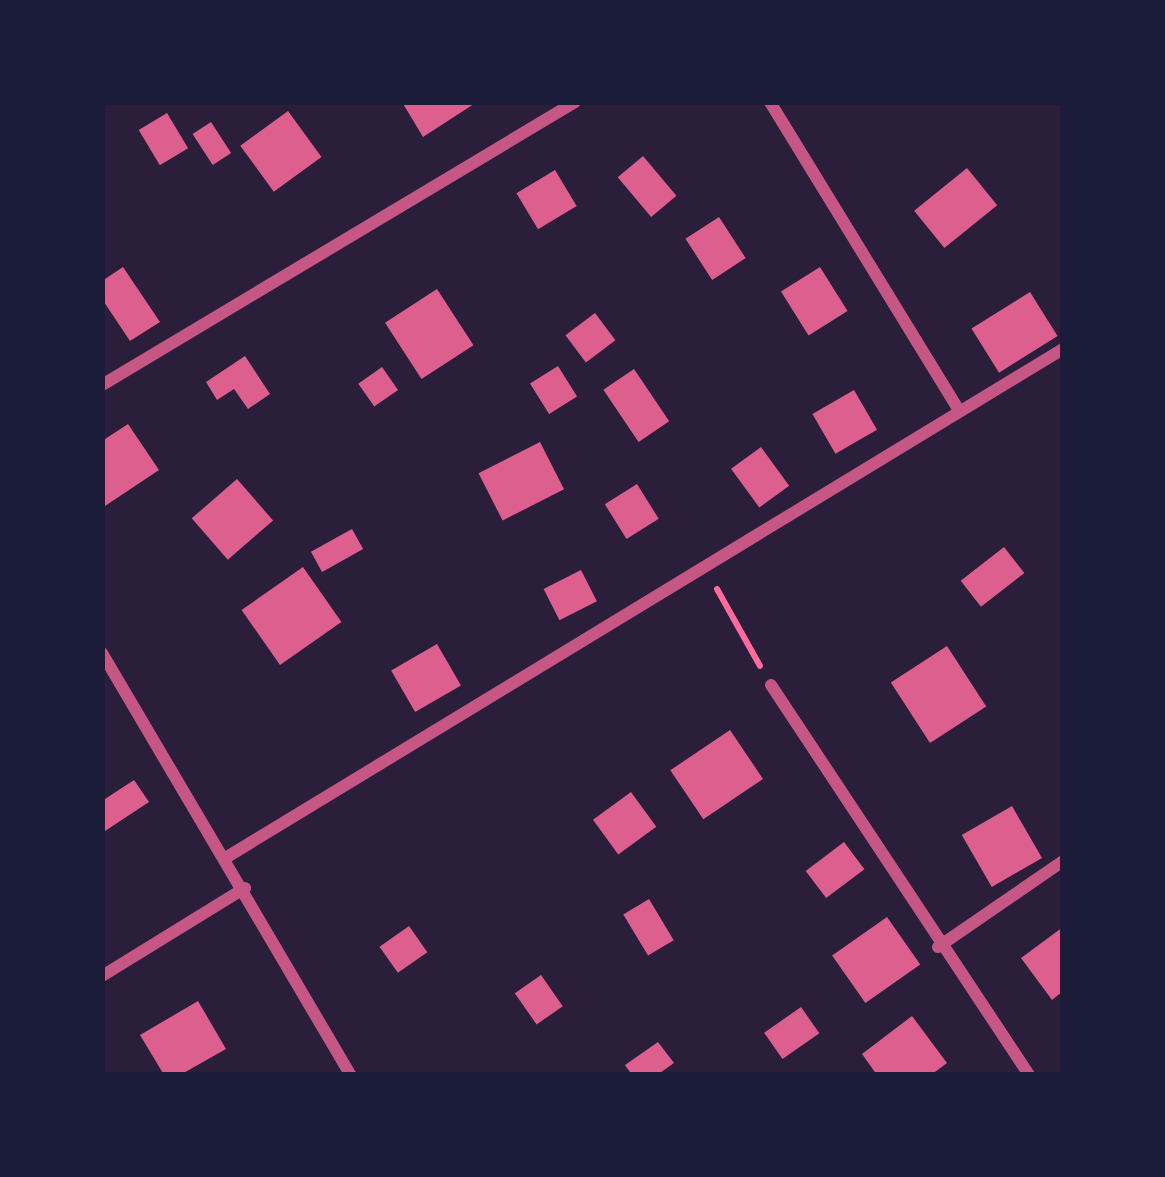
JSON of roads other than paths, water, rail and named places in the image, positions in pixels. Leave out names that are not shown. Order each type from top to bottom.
[{"type":"street","points":[[102,385],[575,102]]},
{"type":"street","points":[[770,102],[959,411]]},
{"type":"street","points":[[227,857],[1063,349]]},
{"type":"street","points":[[102,653],[227,857],[351,1075]]},
{"type":"street","points":[[771,685],[938,947],[1029,1075]]},
{"type":"street","points":[[938,947],[1063,861]]},
{"type":"street","points":[[102,976],[244,888]]}]
